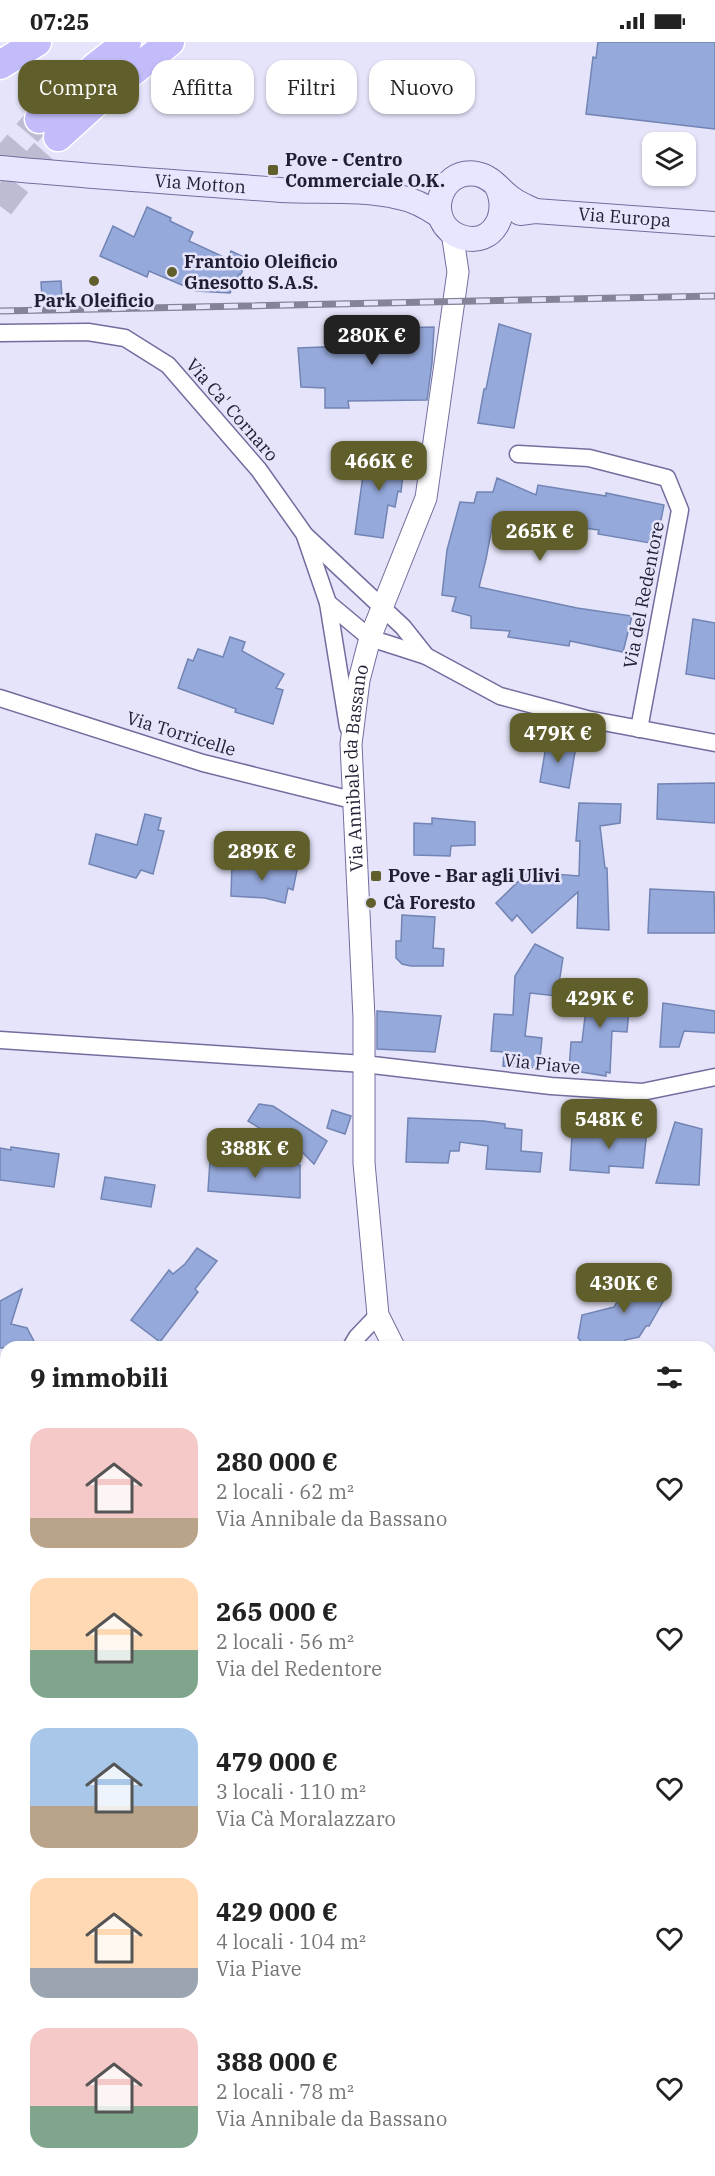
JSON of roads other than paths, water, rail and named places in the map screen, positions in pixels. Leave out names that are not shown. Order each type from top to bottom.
[{"type":"highway","points":[[0,65],[37,42]]},
{"type":"highway","points":[[127,42],[95,67],[48,128],[111,89],[170,42]]},
{"type":"main road","name":"Via Motton","points":[[0,168],[289,190],[377,193],[401,197],[424,205],[446,224]]},
{"type":"main road","name":"Via Europa","points":[[444,186],[458,176],[474,173],[490,179],[514,200],[535,211]]},
{"type":"main road","points":[[492,229],[503,213],[501,194],[496,185]]},
{"type":"main road","name":"Via Motton","points":[[401,197],[428,193],[444,186]]},
{"type":"main road","points":[[444,186],[438,207],[446,224]]},
{"type":"main road","name":"Via Europa","points":[[446,224],[469,238],[492,229],[517,214],[535,211],[715,224]]},
{"type":"street","points":[[691,223],[715,212]]},
{"type":"street","name":"Via Annibale da Bassano","points":[[391,1341],[378,1315],[364,1163],[364,1018],[351,744],[359,680],[370,638],[426,498],[458,272],[446,224]]},
{"type":"street","name":"Via Annibale da Bassano","points":[[458,272],[492,229]]},
{"type":"street","name":"Via Ca' Cornaro","points":[[0,333],[88,332],[125,338],[168,365],[259,470],[305,535],[403,627],[426,656]]},
{"type":"street","name":"Via del Redentore","points":[[518,454],[589,458],[667,478],[680,510],[639,729]]},
{"type":"street","name":"Via Ca' Cornaro","points":[[305,535],[328,603],[351,744]]},
{"type":"street","points":[[328,603],[370,638],[426,656],[500,696],[587,719],[715,743]]},
{"type":"street","name":"Via Torricelle","points":[[0,698],[203,763],[352,800]]},
{"type":"street","points":[[0,1040],[364,1064]]},
{"type":"street","name":"Via Piave","points":[[364,1064],[551,1086],[642,1092],[715,1077]]},
{"type":"street","points":[[355,1341],[378,1315]]},
{"type":"tunnel","points":[[0,165],[39,119]]},
{"type":"tunnel","points":[[0,206],[58,137]]},
{"type":"railway","points":[[0,311],[715,296]]},
{"type":"place","name":"Pove - Centro Commerciale O.K.","points":[[273,170]]},
{"type":"place","name":"Frantoio Oleificio Gnesotto S.A.S.","points":[[172,272]]},
{"type":"place","name":"Park Oleificio","points":[[94,281]]},
{"type":"place","name":"Pove - Bar agli Ulivi","points":[[376,876]]},
{"type":"place","name":"Cà Foresto","points":[[371,903]]}]
